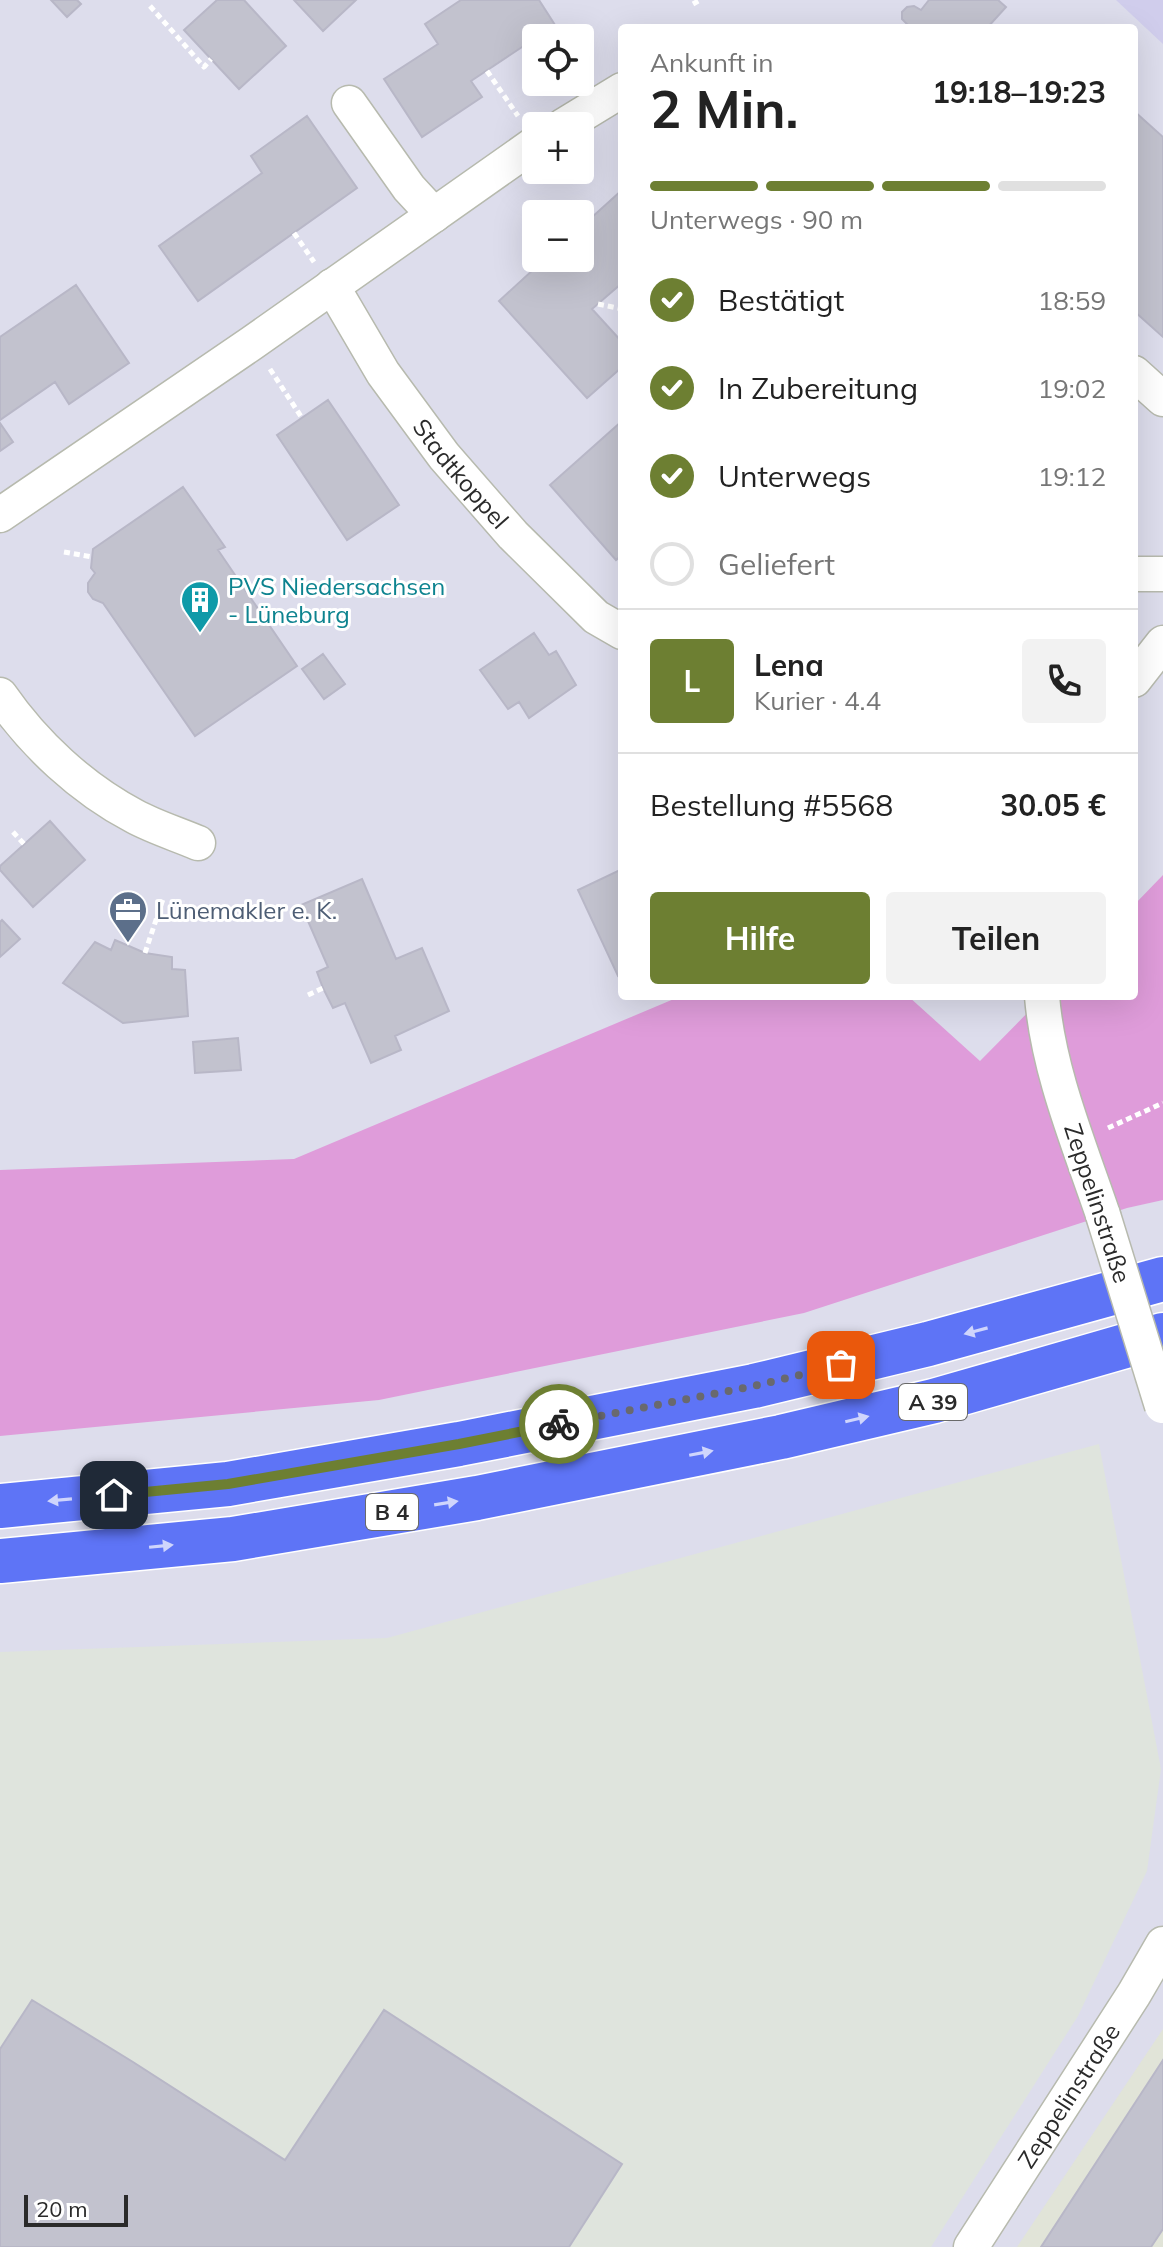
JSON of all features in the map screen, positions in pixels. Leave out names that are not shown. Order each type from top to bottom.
[{"type":"highway","name":"B 4","points":[[0,1506],[228,1484],[459,1444],[754,1386],[928,1344],[1163,1279]]},
{"type":"highway","name":"A 39","points":[[781,1437],[934,1401],[1163,1335]]},
{"type":"highway","name":"B 4","points":[[0,1561],[233,1539],[477,1498],[781,1437]]},
{"type":"street","points":[[586,112],[618,92]]},
{"type":"street","points":[[349,103],[409,188],[434,215]]},
{"type":"street","points":[[0,515],[522,153]]},
{"type":"street","name":"Stadtkoppel","points":[[332,286],[383,373],[444,456],[513,535],[596,617],[618,630]]},
{"type":"street","points":[[1138,377],[1163,399]]},
{"type":"street","points":[[1138,574],[1163,574]]},
{"type":"street","points":[[1138,675],[1163,643]]},
{"type":"street","points":[[0,695],[16,719],[75,777],[133,816],[198,843]]},
{"type":"street","name":"Zeppelinstraße","points":[[1043,1000],[1060,1085],[1163,1408]]},
{"type":"street","name":"Zeppelinstraße","points":[[971,2247],[1163,1944]]},
{"type":"path","points":[[693,4],[700,0]]},
{"type":"path","points":[[150,6],[204,67],[211,59]]},
{"type":"path","points":[[487,71],[522,122]]},
{"type":"path","points":[[598,304],[618,308]]},
{"type":"path","points":[[252,343],[302,418]]},
{"type":"path","points":[[64,552],[92,557]]},
{"type":"path","points":[[13,832],[24,844]]},
{"type":"path","points":[[145,953],[163,899]]},
{"type":"path","points":[[308,995],[323,988]]},
{"type":"path","points":[[1078,1142],[1163,1103]]},
{"type":"shaded area","points":[[1116,0],[1163,0],[1163,44]]},
{"type":"shaded area","points":[[1163,875],[1163,1200],[1127,1208],[804,1313],[379,1400],[0,1436],[0,1170],[294,1159],[672,1000],[912,1000],[980,1061],[1040,1000],[1138,1000],[1138,901]]},
{"type":"shaded area","points":[[1099,1444],[1161,1769],[1147,1871],[1078,2016],[931,2247],[0,2247],[0,1652],[387,1638]]},
{"type":"shaded area","points":[[1163,2029],[1163,2247],[1017,2247]]},
{"type":"building","points":[[51,0],[77,0],[81,4],[67,17]]},
{"type":"building","points":[[217,0],[244,0],[286,46],[239,89],[184,30]]},
{"type":"building","points":[[294,0],[356,0],[323,31]]},
{"type":"building","points":[[461,0],[539,0],[554,24],[522,24],[522,47],[471,81],[482,97],[422,137],[384,79],[438,44],[425,24]]},
{"type":"building","points":[[929,0],[998,0],[1006,7],[991,24],[907,24],[902,19],[902,12],[907,7],[914,6],[921,10]]},
{"type":"building","points":[[1138,115],[1163,137],[1163,337],[1138,315]]},
{"type":"building","points":[[307,116],[357,188],[198,301],[159,246],[262,173],[251,156]]},
{"type":"building","points":[[618,194],[618,286],[592,309],[618,338],[618,371],[587,398],[499,301],[531,272],[594,272],[594,215]]},
{"type":"building","points":[[76,285],[129,363],[69,404],[55,382],[0,420],[0,337]]},
{"type":"building","points":[[328,400],[399,505],[347,540],[277,435]]},
{"type":"building","points":[[0,423],[13,442],[0,451]]},
{"type":"building","points":[[618,425],[618,558],[616,560],[550,485]]},
{"type":"building","name":"PVS Niedersachsen - Lüneburg","points":[[183,487],[225,547],[218,550],[297,666],[195,736],[103,603],[93,599],[88,592],[88,583],[95,573],[91,568],[93,549]]},
{"type":"building","points":[[534,633],[549,655],[556,651],[576,685],[529,718],[519,702],[508,709],[480,670]]},
{"type":"building","points":[[323,654],[345,684],[324,699],[302,669]]},
{"type":"building","points":[[50,821],[85,860],[33,907],[0,870],[0,866]]},
{"type":"building","points":[[618,871],[618,976],[578,890]]},
{"type":"building","points":[[362,879],[396,959],[422,948],[449,1011],[395,1036],[401,1050],[371,1063],[345,1003],[333,1008],[323,988],[317,972],[328,967],[301,905]]},
{"type":"building","points":[[2,920],[20,939],[0,957],[0,922]]},
{"type":"building","points":[[115,940],[145,953],[172,957],[172,969],[185,970],[188,1016],[123,1023],[63,983],[95,942],[111,950]]},
{"type":"building","points":[[238,1038],[241,1070],[195,1073],[193,1042]]},
{"type":"building","points":[[32,2000],[285,2160],[384,2010],[622,2164],[569,2247],[0,2247],[0,2049]]},
{"type":"building","points":[[1163,2060],[1163,2229],[1151,2247],[1041,2247]]},
{"type":"way so far","points":[[559,1424],[754,1386],[841,1365]]},
{"type":"place","name":"PVS Niedersachsen - Lüneburg","points":[[200,634]]},
{"type":"place","name":"Lünemakler e. K.","points":[[128,944]]},
{"type":"route","points":[[114,1495],[228,1484],[559,1424]]}]
